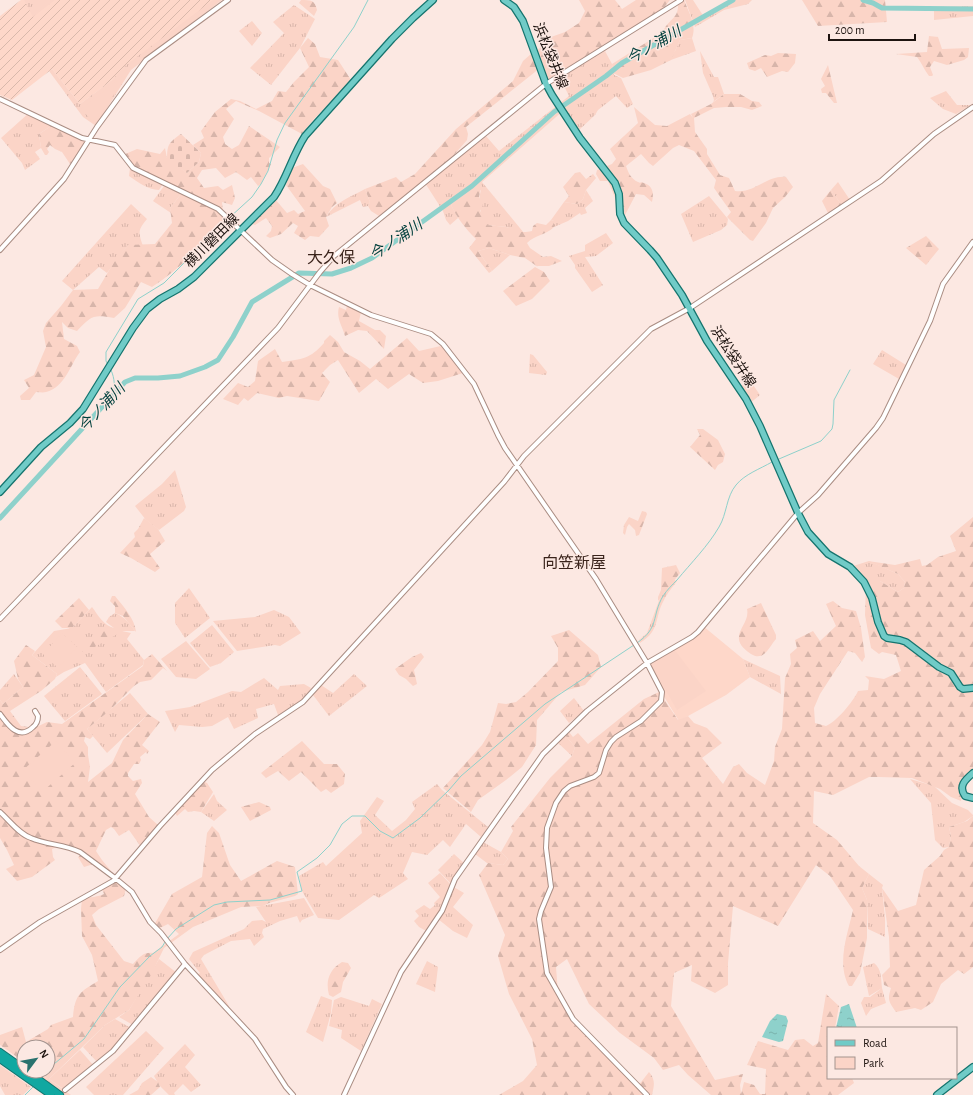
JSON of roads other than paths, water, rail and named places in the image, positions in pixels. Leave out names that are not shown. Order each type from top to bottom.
[{"type":"highway","points":[[0,1052],[16,1063]]},
{"type":"highway","points":[[0,1059],[51,1095]]},
{"type":"highway","points":[[38,1079],[60,1095]]},
{"type":"main road","name":"横川磐田線","points":[[0,492],[41,447],[70,423],[83,409],[133,328],[147,309],[160,299],[186,284],[194,277],[274,197],[282,185],[295,153],[304,136],[392,39],[412,18],[433,0]]},
{"type":"main road","name":"浜松袋井線","points":[[504,0],[514,7],[524,21],[546,84],[559,107],[580,138],[616,183],[619,194],[620,214],[624,223],[650,250],[690,308],[707,341],[751,408],[804,527],[812,538],[828,554],[850,567],[864,582],[872,598],[878,622],[884,636],[906,642],[939,667],[951,673],[960,687],[963,689],[973,688]]},
{"type":"main road","points":[[973,773],[964,782],[962,791],[965,796],[973,798]]},
{"type":"main road","points":[[937,1095],[973,1067]]},
{"type":"street","points":[[0,250],[64,179],[113,104],[146,60],[228,0]]},
{"type":"street","points":[[0,619],[278,328],[315,278],[334,256],[546,84],[681,0]]},
{"type":"street","points":[[0,99],[89,140],[115,145],[133,168],[210,204],[228,218],[272,260],[297,278],[371,315],[431,334],[443,344],[474,384],[498,435],[517,466],[596,580],[647,664],[662,692],[661,701],[641,721],[608,745],[602,766],[596,775],[570,786],[564,791],[556,803],[547,828],[546,848],[551,887],[541,911],[540,919],[547,973],[572,1019],[647,1095]]},
{"type":"street","points":[[0,950],[40,922],[107,885],[116,878],[160,826],[212,770],[255,734],[305,700],[482,506],[524,456],[648,333],[690,308],[881,181],[934,134],[973,107]]},
{"type":"street","points":[[344,1095],[401,972],[442,911],[455,879],[547,749],[585,712],[647,664],[698,632],[798,513],[818,495],[880,423],[930,321],[943,284],[973,242]]},
{"type":"street","points":[[0,714],[13,730],[22,733],[29,731],[37,723],[38,716],[35,711]]},
{"type":"street","points":[[0,812],[25,835],[44,843],[72,848],[80,852],[116,878],[132,892],[150,922],[161,933],[184,964],[255,1039],[286,1087],[293,1095]]},
{"type":"street","points":[[65,1090],[113,1051],[184,964]]},
{"type":"water","points":[[849,1004],[857,1027],[836,1027],[841,1007]]},
{"type":"water","points":[[777,1014],[786,1016],[788,1021],[783,1041],[779,1042],[762,1037],[770,1021]]},
{"type":"waterway","points":[[229,218],[252,197],[261,184],[268,171],[277,140],[285,123],[354,27],[368,0]]},
{"type":"waterway","name":"今ノ浦川","points":[[0,518],[125,382],[135,378],[180,376],[205,367],[218,360],[233,337],[252,302],[299,273],[332,274],[351,268],[372,258],[472,186],[554,112],[622,63],[733,0]]},
{"type":"waterway","name":"今ノ浦川","points":[[863,0],[882,8],[973,9]]},
{"type":"waterway","points":[[108,365],[106,361],[106,352],[138,299],[164,283],[227,220]]},
{"type":"waterway","points":[[111,370],[114,383],[113,396]]},
{"type":"waterway","points":[[779,459],[821,441],[832,429],[834,400],[850,370]]},
{"type":"waterway","points":[[637,643],[649,632],[652,627],[659,603],[663,596],[715,534],[722,522],[730,495],[736,485],[748,475],[772,462]]},
{"type":"waterway","points":[[167,939],[176,929],[214,905],[227,902],[270,900],[302,891],[297,872],[317,858],[330,845],[342,824],[352,816],[365,816],[380,831],[393,838],[420,818],[461,776],[545,704],[634,645]]},
{"type":"waterway","points":[[56,1062],[84,1039],[120,987],[150,956],[162,947],[165,942]]},
{"type":"waterway","points":[[25,1095],[33,1087]]},
{"type":"district","name":"大久保","points":[[331,258]]},
{"type":"district","name":"向笠新屋","points":[[574,563]]}]
